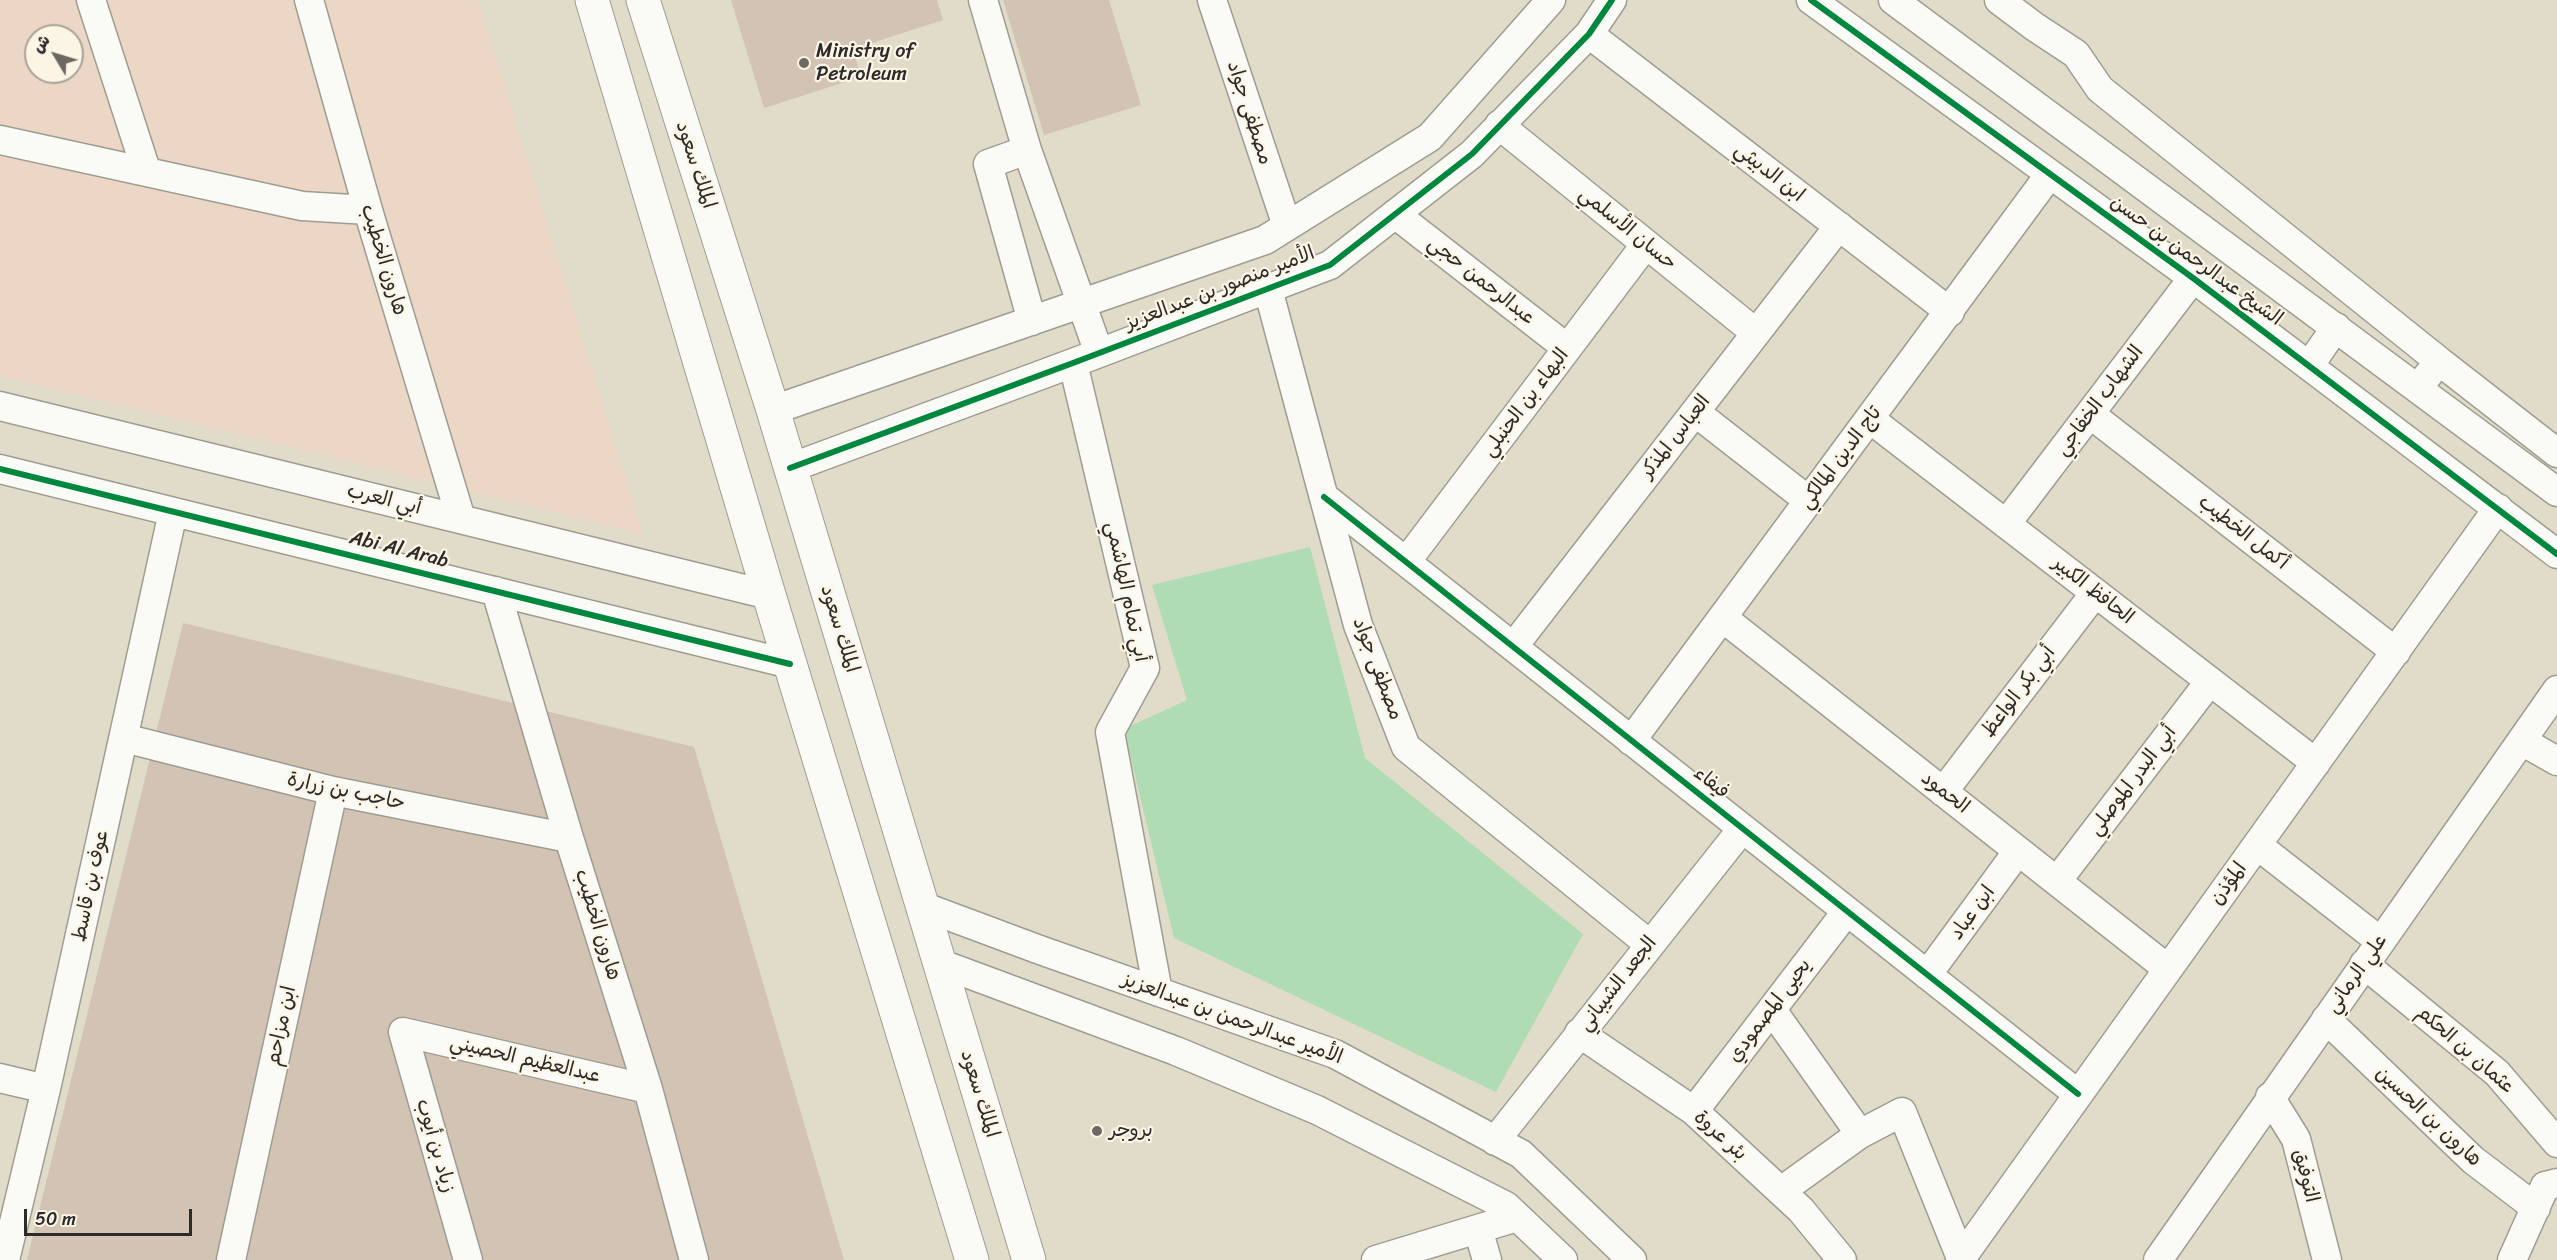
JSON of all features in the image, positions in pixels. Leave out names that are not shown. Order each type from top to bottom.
[{"type":"main road","points":[[592,0],[769,595],[972,1260]]},
{"type":"main road","name":"الملك سعود","points":[[643,0],[773,410],[1029,1260]]},
{"type":"street","points":[[91,0],[146,170]]},
{"type":"street","name":"هارون الخطيب","points":[[309,0],[368,210],[461,519]]},
{"type":"street","name":"أبي تمام الهاشمي","points":[[983,0],[1027,150],[1083,303],[1086,358],[1145,668],[1110,732],[1158,992]]},
{"type":"street","name":"مصطفى جواد","points":[[1212,0],[1287,226]]},
{"type":"street","name":"الأمير منصور بن عبدالعزيز","points":[[773,410],[1265,240],[1430,137],[1551,0]]},
{"type":"street","name":"الأمير منصور بن عبدالعزيز","points":[[790,468],[1330,265],[1472,154],[1589,34],[1612,0]]},
{"type":"street","name":"الشيخ عبدالرحمن بن حسن","points":[[1811,0],[2193,278],[2557,554]]},
{"type":"street","name":"الشيخ عبدالرحمن بن حسن","points":[[1893,0],[2557,492]]},
{"type":"street","points":[[1999,0],[2076,54],[2100,89],[2557,453]]},
{"type":"street","name":"ابن الدبيثي","points":[[1589,34],[1950,312]]},
{"type":"street","name":"حسان الأسلمي","points":[[1499,125],[1756,333]]},
{"type":"street","points":[[0,140],[146,170],[302,206],[368,210]]},
{"type":"street","points":[[1027,150],[988,164],[1032,321]]},
{"type":"street","name":"تاج الدين المالكي","points":[[1631,741],[2050,174]]},
{"type":"street","name":"عبدالرحمن حجي","points":[[1395,214],[1567,348]]},
{"type":"street","name":"العباس المذكر","points":[[1513,647],[1839,226]]},
{"type":"street","name":"البهاء بن الحنبلي","points":[[1406,562],[1646,244]]},
{"type":"street","name":"الشهاب الخفاجي","points":[[2006,524],[2193,278]]},
{"type":"street","name":"مصطفى جواد","points":[[1268,289],[1358,625],[1406,747],[1649,944]]},
{"type":"street","points":[[2309,366],[2336,327]]},
{"type":"street","points":[[2418,388],[2439,361]]},
{"type":"street","name":"أبي العرب","points":[[0,406],[769,595]]},
{"type":"street","points":[[1695,412],[1809,501]]},
{"type":"street","name":"أكمل الخطيب","points":[[2090,414],[2396,652]]},
{"type":"street","name":"الحافظ الكبير","points":[[1870,419],[2316,763]]},
{"type":"street","name":"Abi Al Arab","points":[[0,469],[790,664]]},
{"type":"street","name":"فيفاء","points":[[1324,497],[2078,1094]]},
{"type":"street","name":"المؤذن","points":[[1961,1259],[2498,508]]},
{"type":"street","name":"عوف بن قاسط","points":[[5,1260],[46,1089],[173,512]]},
{"type":"street","name":"هارون الخطيب","points":[[496,591],[569,837],[648,1089],[694,1260]]},
{"type":"street","name":"أبي بكر الواعظ","points":[[1943,792],[2095,593]]},
{"type":"street","name":"الحمود","points":[[1723,618],[2168,969]]},
{"type":"street","name":"أبي البدر الموصلي","points":[[2057,881],[2210,681]]},
{"type":"street","name":"علي الرماني","points":[[2168,1257],[2270,1097],[2557,690]]},
{"type":"street","name":"حاجب بن زرارة","points":[[124,738],[333,791],[569,837]]},
{"type":"street","points":[[2522,741],[2557,761]]},
{"type":"street","name":"ابن مزاحم","points":[[231,1260],[333,791]]},
{"type":"street","name":"الجعد الشيباني","points":[[1495,1141],[1742,829]]},
{"type":"street","points":[[2257,845],[2380,941]]},
{"type":"street","name":"ابن عباد","points":[[1927,975],[2018,851]]},
{"type":"street","name":"الأمير عبدالرحمن بن عبدالعزيز","points":[[922,906],[1335,1054],[1521,1154],[1632,1260]]},
{"type":"street","name":"يحيى المصمودي","points":[[1694,1112],[1847,911]]},
{"type":"street","points":[[1027,996],[1017,986],[1015,975],[1017,965],[1022,957],[1040,950]]},
{"type":"street","points":[[939,963],[1176,1051],[1317,1110],[1506,1206],[1563,1260]]},
{"type":"street","name":"عثمان بن الحكم","points":[[2364,964],[2497,1073],[2557,1143]]},
{"type":"street","points":[[1772,1010],[1860,1134]]},
{"type":"street","name":"هارون بن الحسين","points":[[2326,1019],[2473,1160],[2536,1208]]},
{"type":"street","name":"عبدالعظيم الحصيني","points":[[403,1032],[648,1089]]},
{"type":"street","name":"زياد بن أيوب","points":[[403,1032],[468,1260]]},
{"type":"street","name":"بئر عروة","points":[[1579,1033],[1694,1112],[1801,1209],[1842,1260]]},
{"type":"street","points":[[0,1078],[46,1089]]},
{"type":"street","name":"التوفيق","points":[[2270,1097],[2296,1139],[2327,1260]]},
{"type":"street","points":[[1781,1191],[1860,1134],[1902,1112],[1961,1259]]},
{"type":"street","points":[[2512,1260],[2545,1186],[2557,1183]]},
{"type":"street","points":[[1376,1260],[1518,1217]]},
{"type":"street","points":[[1478,1229],[1487,1260]]},
{"type":"shaded area","points":[[0,0],[478,0],[643,534],[0,376]]},
{"type":"green space","points":[[1310,547],[1365,758],[1583,934],[1496,1092],[1174,938],[1124,729],[1187,700],[1152,585]]},
{"type":"building","name":"Ministry of Petroleum","points":[[731,0],[937,0],[943,20],[853,49],[861,77],[764,108]]},
{"type":"building","points":[[1003,0],[1109,0],[1141,105],[1044,135]]},
{"type":"building","points":[[183,623],[694,747],[844,1260],[27,1260]]},
{"type":"cycle path","points":[[790,468],[1330,265],[1472,154],[1589,34],[1612,0]]},
{"type":"cycle path","points":[[1811,0],[2193,278],[2557,554]]},
{"type":"cycle path","points":[[0,469],[790,664]]},
{"type":"cycle path","points":[[1324,497],[2078,1094]]},
{"type":"place","name":"Ministry of Petroleum","points":[[804,63]]},
{"type":"place","name":"بروجر","points":[[1097,1131]]}]
